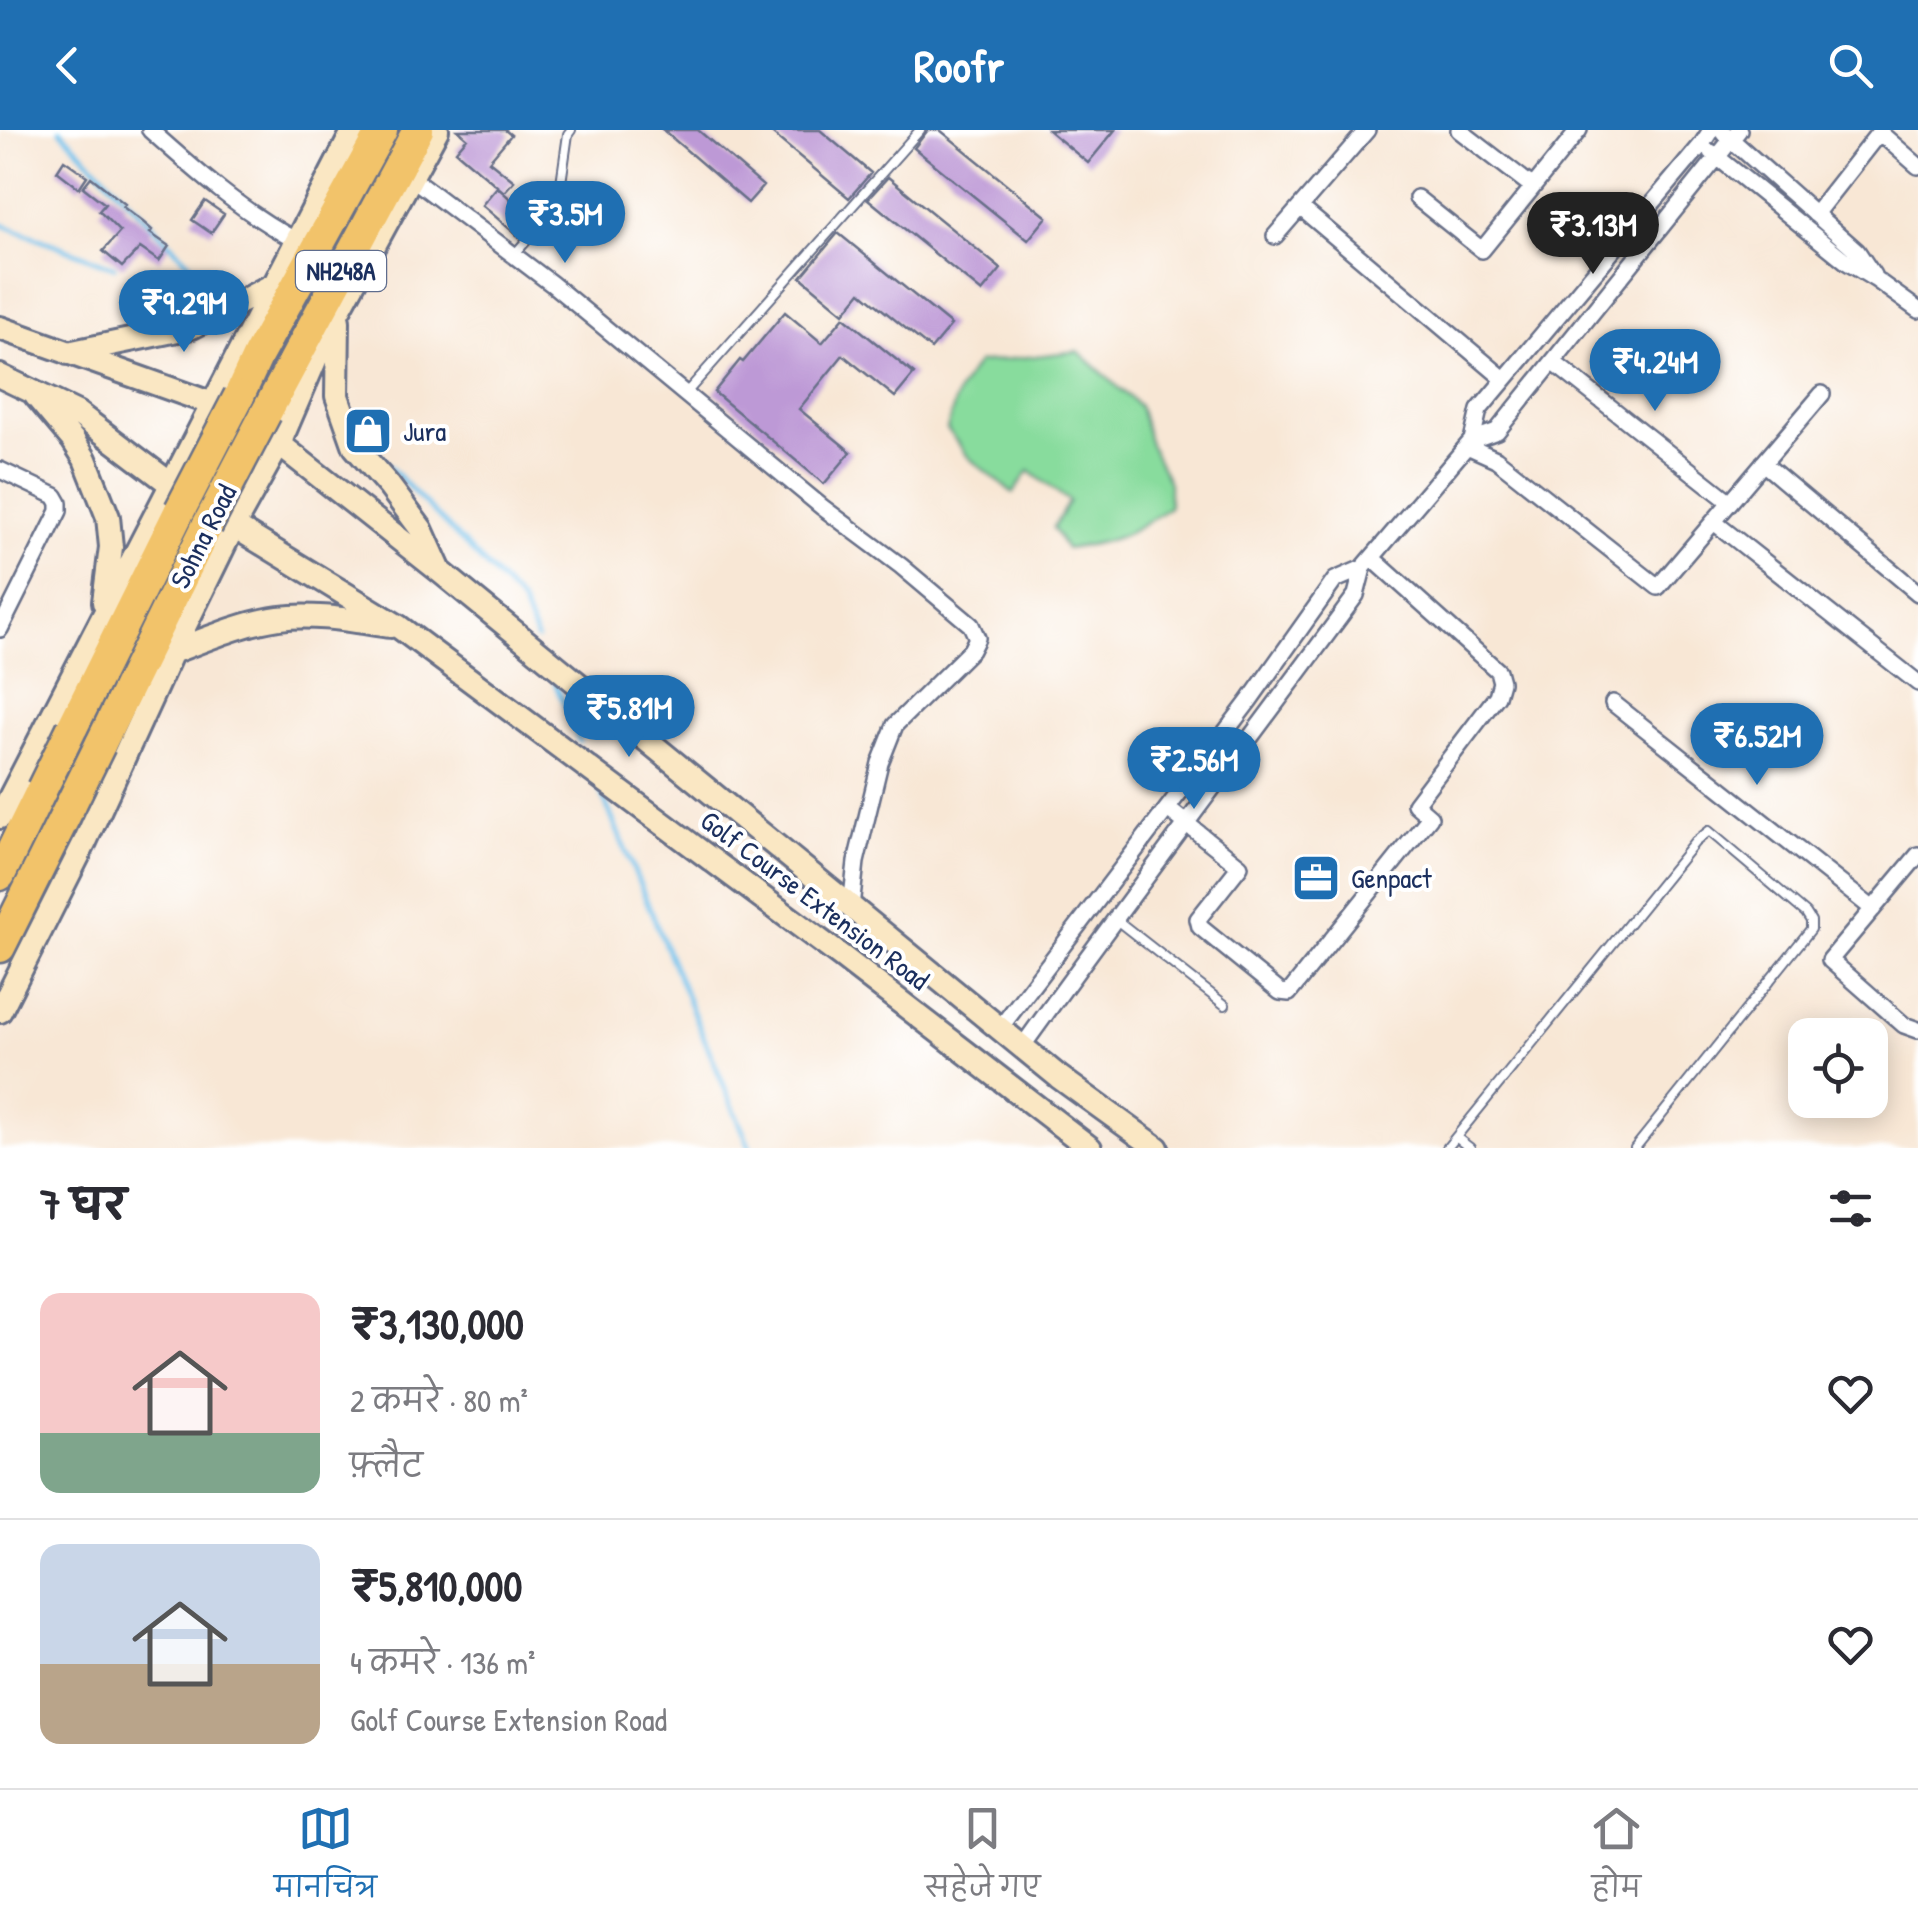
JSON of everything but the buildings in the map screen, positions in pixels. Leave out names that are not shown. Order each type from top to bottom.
[{"type":"highway","name":"Sohna Road","points":[[0,875],[72,728],[175,498],[226,400],[275,324],[382,130]]},
{"type":"highway","name":"Sohna Road","points":[[0,948],[100,745],[220,526],[266,413],[418,130]]},
{"type":"main road","points":[[226,400],[274,284],[354,130]]},
{"type":"main road","points":[[0,1011],[85,842],[172,652],[220,526],[279,444],[328,330],[437,130]]},
{"type":"main road","points":[[68,353],[192,326],[274,284]]},
{"type":"main road","points":[[338,312],[338,396],[355,447],[422,529],[440,572]]},
{"type":"main road","points":[[0,328],[68,353],[226,400],[1059,1077],[1157,1148]]},
{"type":"main road","name":"Golf Course Extension Road","points":[[0,376],[76,413],[175,498],[399,627],[1090,1148]]},
{"type":"main road","points":[[29,388],[74,440],[108,516],[111,547],[102,620]]},
{"type":"main road","points":[[0,817],[102,620],[175,498]]},
{"type":"main road","points":[[172,652],[280,618],[313,616],[399,627]]},
{"type":"main road","points":[[34,751],[110,788]]},
{"type":"street","points":[[150,130],[209,182],[297,241]]},
{"type":"street","points":[[1275,236],[1367,130]]},
{"type":"street","points":[[1459,130],[1533,187]]},
{"type":"street","points":[[1417,198],[1482,250],[1579,130]]},
{"type":"street","points":[[1815,214],[1880,131],[1918,166]]},
{"type":"street","points":[[1470,443],[1498,431],[1718,158],[1731,133],[1857,251],[1875,278]]},
{"type":"street","points":[[1022,1047],[1356,595],[1368,563],[1470,443],[1479,410],[1704,135],[1718,158],[1847,262],[1918,310]]},
{"type":"street","points":[[412,178],[514,255],[971,625],[977,638],[971,650],[895,724],[880,764],[856,862],[851,907]]},
{"type":"street","points":[[1300,208],[1504,379]]},
{"type":"street","points":[[1553,362],[1730,502]]},
{"type":"street","points":[[1470,443],[1496,459],[1658,587],[1822,394]]},
{"type":"street","points":[[1764,463],[1918,593]]},
{"type":"street","points":[[0,470],[55,496],[60,511],[0,628]]},
{"type":"street","points":[[1714,522],[1918,682]]},
{"type":"street","points":[[1000,1028],[1250,701],[1335,580],[1368,563]]},
{"type":"street","points":[[1168,809],[1240,866],[1198,919],[1200,927],[1280,992],[1289,993],[1430,817],[1416,804],[1497,696],[1501,682],[1498,671],[1368,563]]},
{"type":"street","points":[[1614,703],[1872,909]]},
{"type":"street","points":[[1134,853],[1154,868]]},
{"type":"street","points":[[1918,854],[1830,960],[1904,1026],[1918,1030]]},
{"type":"lane","points":[[514,255],[540,225],[560,190],[571,130]]},
{"type":"lane","points":[[686,394],[920,130]]},
{"type":"lane","points":[[1447,1148],[1696,842],[1710,831],[1806,913],[1811,929],[1635,1148]]},
{"type":"lane","points":[[1114,918],[1225,1005]]},
{"type":"lane","points":[[1458,1138],[1470,1148]]},
{"type":"green space","points":[[1078,351],[1139,406],[1150,444],[1169,483],[1169,507],[1120,536],[1066,549],[1053,528],[1069,501],[1029,471],[1013,493],[969,458],[947,429],[958,392],[977,363]]},
{"type":"waterway","points":[[60,130],[223,298]]},
{"type":"waterway","points":[[0,224],[114,267]]},
{"type":"waterway","points":[[370,447],[521,602],[537,639]]},
{"type":"waterway","points":[[551,673],[579,741]]},
{"type":"waterway","points":[[599,787],[750,1148]]},
{"type":"place","name":"Jura","points":[[368,431]]},
{"type":"place","name":"Genpact","points":[[1316,878]]}]
